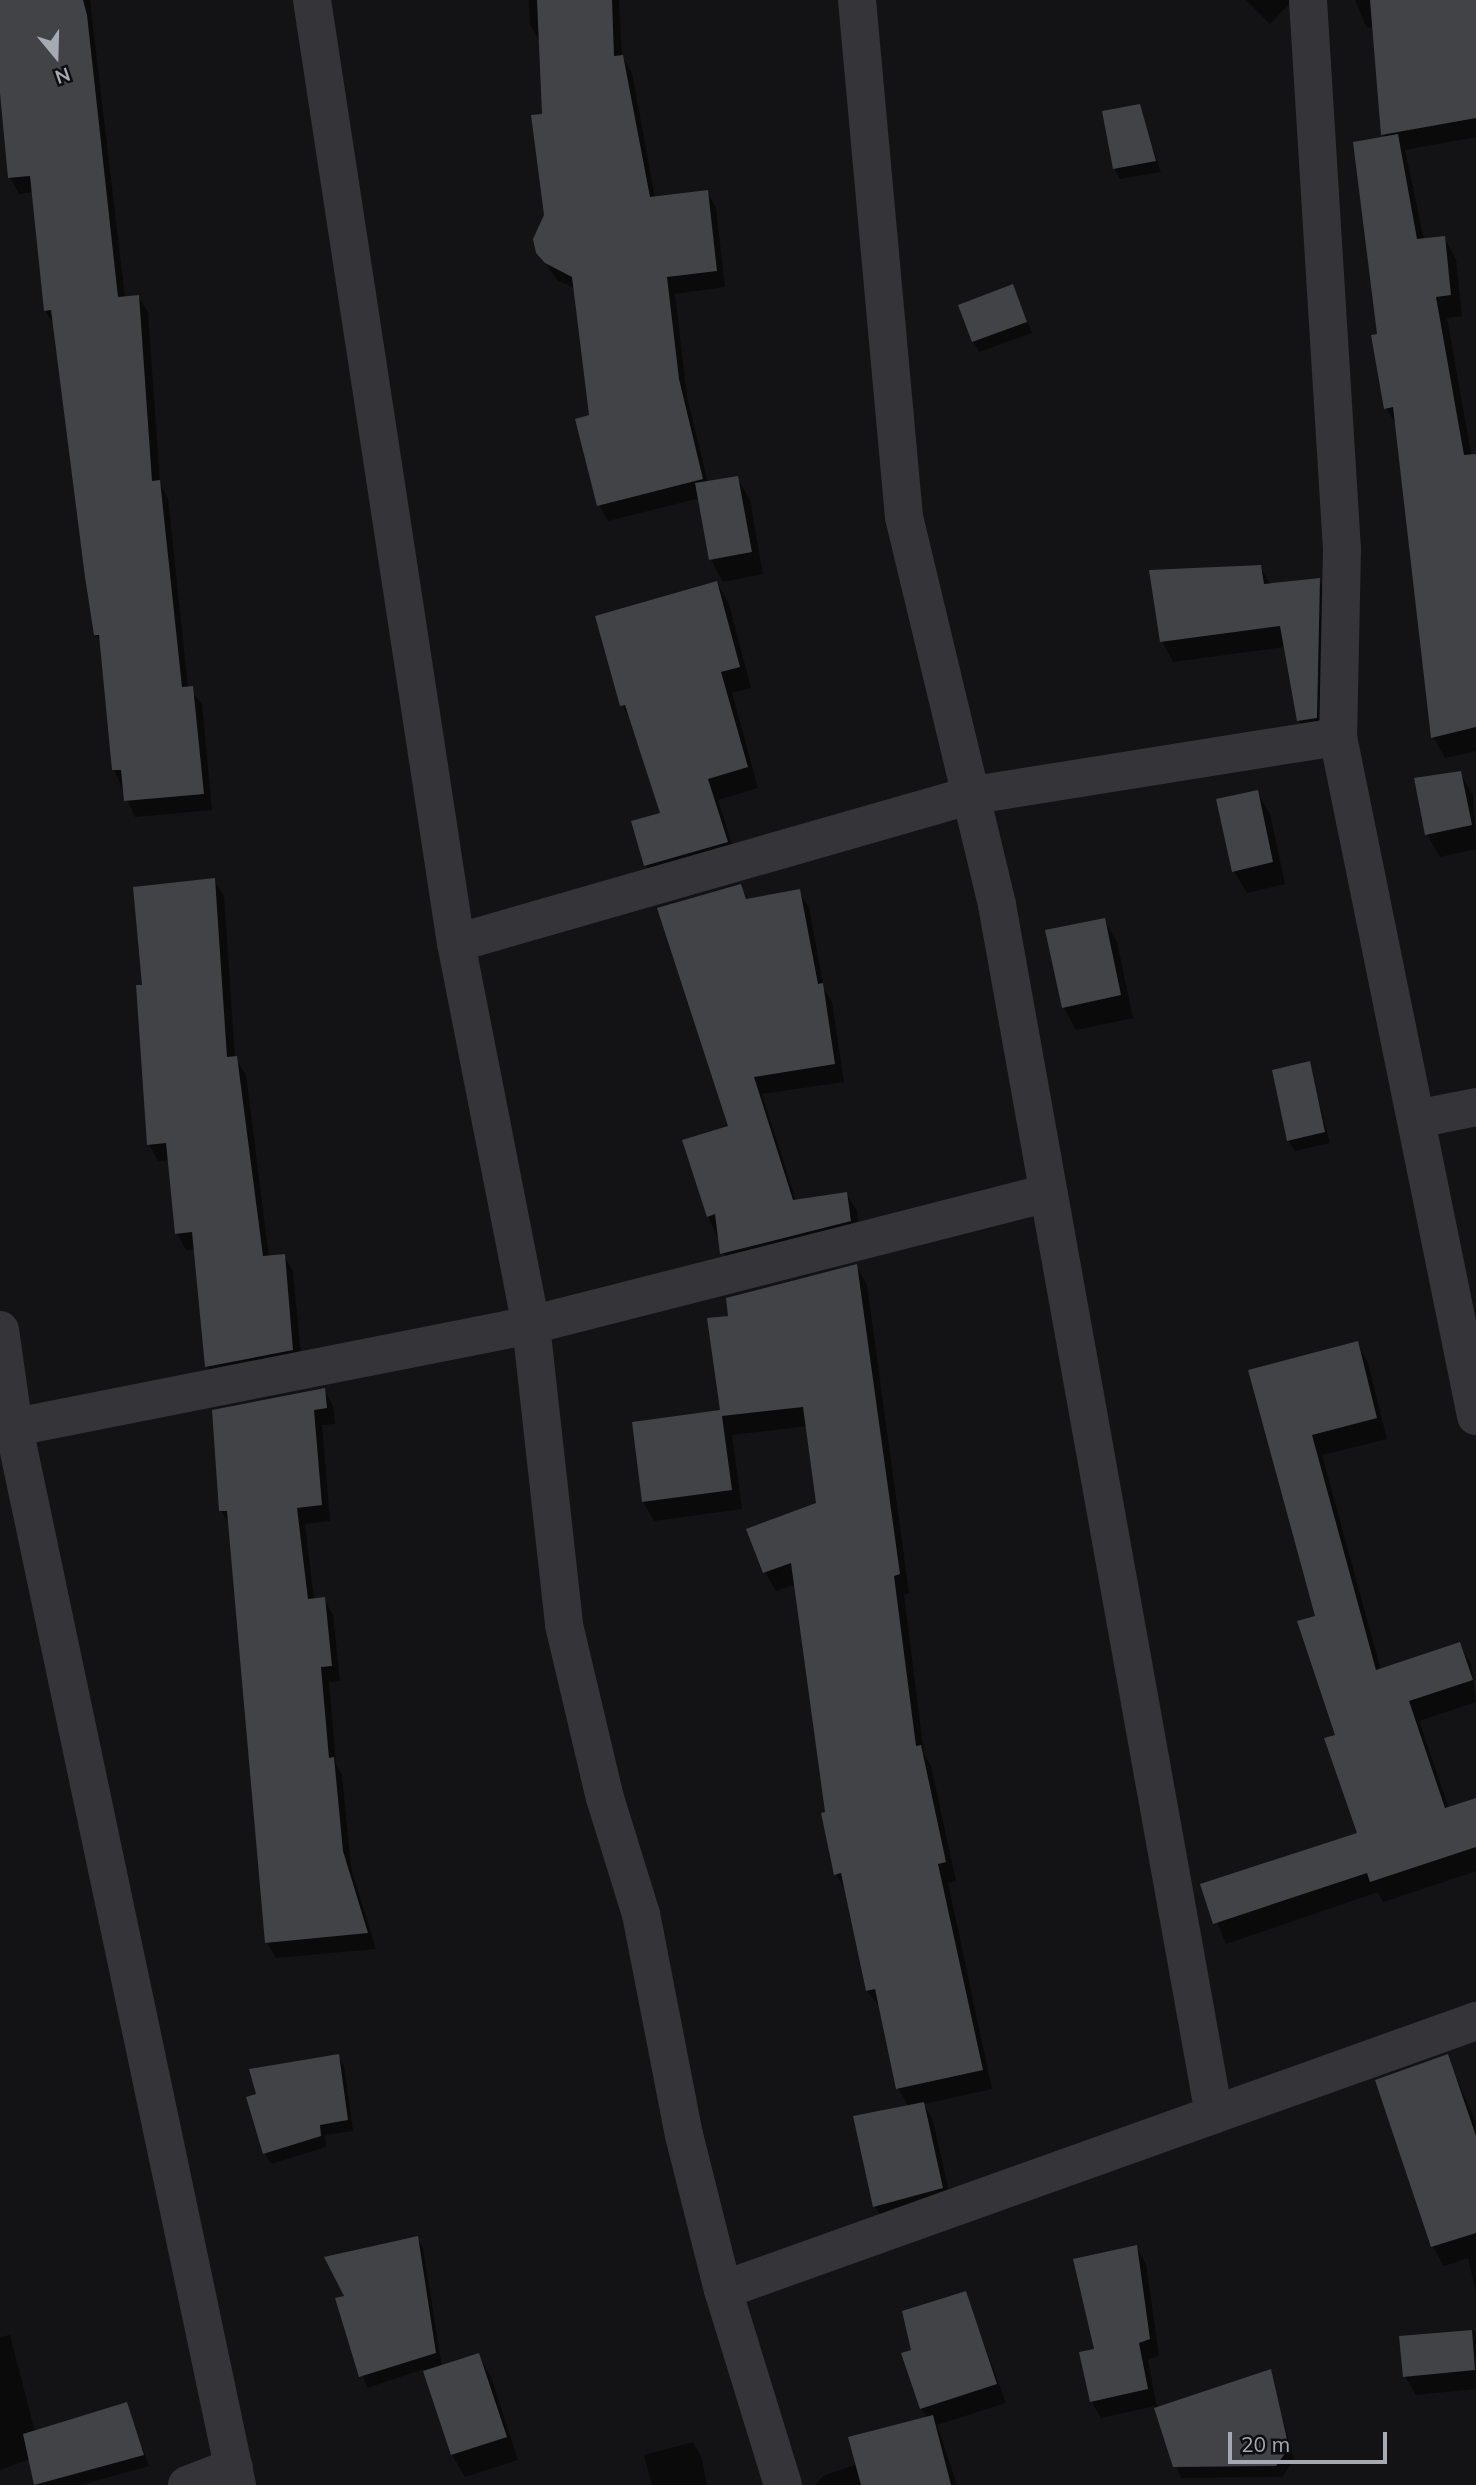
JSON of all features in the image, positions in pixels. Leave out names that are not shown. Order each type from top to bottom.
[{"type":"street","points":[[312,0],[456,943],[531,1325],[564,1625],[605,1798],[641,1914],[684,2135],[723,2290],[783,2485]]},
{"type":"street","points":[[856,0],[904,517],[968,796],[997,905],[1214,2115]]},
{"type":"street","points":[[1308,0],[1342,549],[1338,737],[1476,1416]]},
{"type":"street","points":[[456,943],[968,796],[1338,737]]},
{"type":"street","points":[[1416,1119],[1476,1107]]},
{"type":"street","points":[[7,1429],[531,1325],[1048,1193]]},
{"type":"street","points":[[0,1330],[7,1429],[236,2476],[187,2485]]},
{"type":"street","points":[[723,2290],[1476,2021]]},
{"type":"building","points":[[0,0],[83,0],[87,15],[118,297],[139,295],[152,481],[160,480],[182,687],[193,686],[204,794],[124,801],[121,770],[112,770],[99,635],[94,635],[85,577],[51,310],[44,311],[30,176],[8,178],[0,93]]},
{"type":"building","points":[[537,0],[612,0],[614,56],[623,55],[650,197],[708,190],[717,271],[667,277],[679,379],[703,479],[597,506],[575,419],[589,415],[572,277],[545,263],[536,253],[533,239],[544,215],[531,115],[542,114]]},
{"type":"building","points":[[1370,0],[1476,0],[1476,118],[1381,135]]},
{"type":"building","points":[[1140,104],[1156,161],[1113,169],[1102,111]]},
{"type":"building","points":[[1398,134],[1417,239],[1445,236],[1451,295],[1436,297],[1464,455],[1476,454],[1476,727],[1431,738],[1393,407],[1384,409],[1371,335],[1377,334],[1353,142]]},
{"type":"building","points":[[1013,284],[1027,322],[972,342],[958,305]]},
{"type":"building","points":[[738,476],[752,552],[709,560],[695,483]]},
{"type":"building","points":[[1261,565],[1264,584],[1320,578],[1317,718],[1297,721],[1280,626],[1160,642],[1149,570]]},
{"type":"building","points":[[717,581],[740,667],[721,672],[748,767],[708,779],[728,842],[644,866],[631,821],[660,813],[625,705],[620,706],[595,616]]},
{"type":"building","points":[[1461,771],[1472,825],[1425,835],[1414,778]]},
{"type":"building","points":[[1258,790],[1273,862],[1232,872],[1216,799]]},
{"type":"building","points":[[215,878],[227,1057],[237,1056],[263,1256],[285,1254],[293,1350],[205,1367],[192,1232],[175,1234],[166,1143],[147,1145],[136,985],[142,985],[133,887]]},
{"type":"building","points":[[741,884],[746,899],[800,889],[818,984],[823,983],[835,1064],[754,1077],[793,1200],[847,1192],[851,1221],[720,1254],[715,1214],[707,1217],[682,1140],[728,1126],[657,908]]},
{"type":"building","points":[[1105,918],[1121,995],[1062,1008],[1045,930]]},
{"type":"building","points":[[1310,1061],[1325,1132],[1287,1141],[1272,1070]]},
{"type":"building","points":[[857,1264],[900,1574],[894,1576],[916,1746],[921,1745],[946,1862],[938,1864],[983,2070],[896,2089],[875,1989],[866,1991],[841,1873],[834,1875],[821,1813],[825,1812],[791,1563],[763,1573],[746,1529],[816,1503],[803,1407],[722,1416],[732,1490],[642,1502],[632,1422],[720,1410],[707,1318],[728,1316],[726,1298]]},
{"type":"building","points":[[1358,1341],[1377,1418],[1312,1435],[1376,1670],[1460,1642],[1473,1680],[1409,1701],[1445,1808],[1476,1798],[1476,1847],[1370,1882],[1367,1873],[1213,1924],[1200,1884],[1357,1833],[1324,1738],[1335,1735],[1297,1621],[1315,1616],[1248,1370]]},
{"type":"building","points":[[325,1388],[327,1408],[314,1410],[322,1505],[297,1508],[308,1599],[325,1597],[332,1666],[321,1667],[329,1758],[334,1757],[343,1851],[368,1933],[265,1943],[227,1511],[219,1511],[212,1410]]},
{"type":"building","points":[[339,2054],[348,2120],[320,2125],[321,2136],[263,2154],[246,2097],[256,2094],[249,2069]]},
{"type":"building","points":[[1448,2054],[1476,2136],[1476,2233],[1431,2247],[1375,2080]]},
{"type":"building","points":[[924,2102],[943,2188],[873,2207],[853,2116]]},
{"type":"building","points":[[418,2236],[436,2353],[359,2377],[335,2298],[344,2296],[324,2257]]},
{"type":"building","points":[[1137,2245],[1150,2339],[1139,2343],[1148,2389],[1090,2402],[1079,2352],[1094,2349],[1073,2259]]},
{"type":"building","points":[[966,2291],[997,2384],[920,2409],[901,2353],[911,2350],[902,2311]]},
{"type":"building","points":[[1472,2330],[1475,2370],[1403,2377],[1399,2336]]},
{"type":"building","points":[[479,2353],[507,2437],[451,2455],[423,2371]]},
{"type":"building","points":[[1271,2369],[1289,2448],[1276,2466],[1173,2467],[1154,2408]]},
{"type":"building","points":[[127,2402],[144,2455],[34,2485],[23,2434]]},
{"type":"building","points":[[933,2415],[951,2485],[861,2485],[848,2437]]}]
